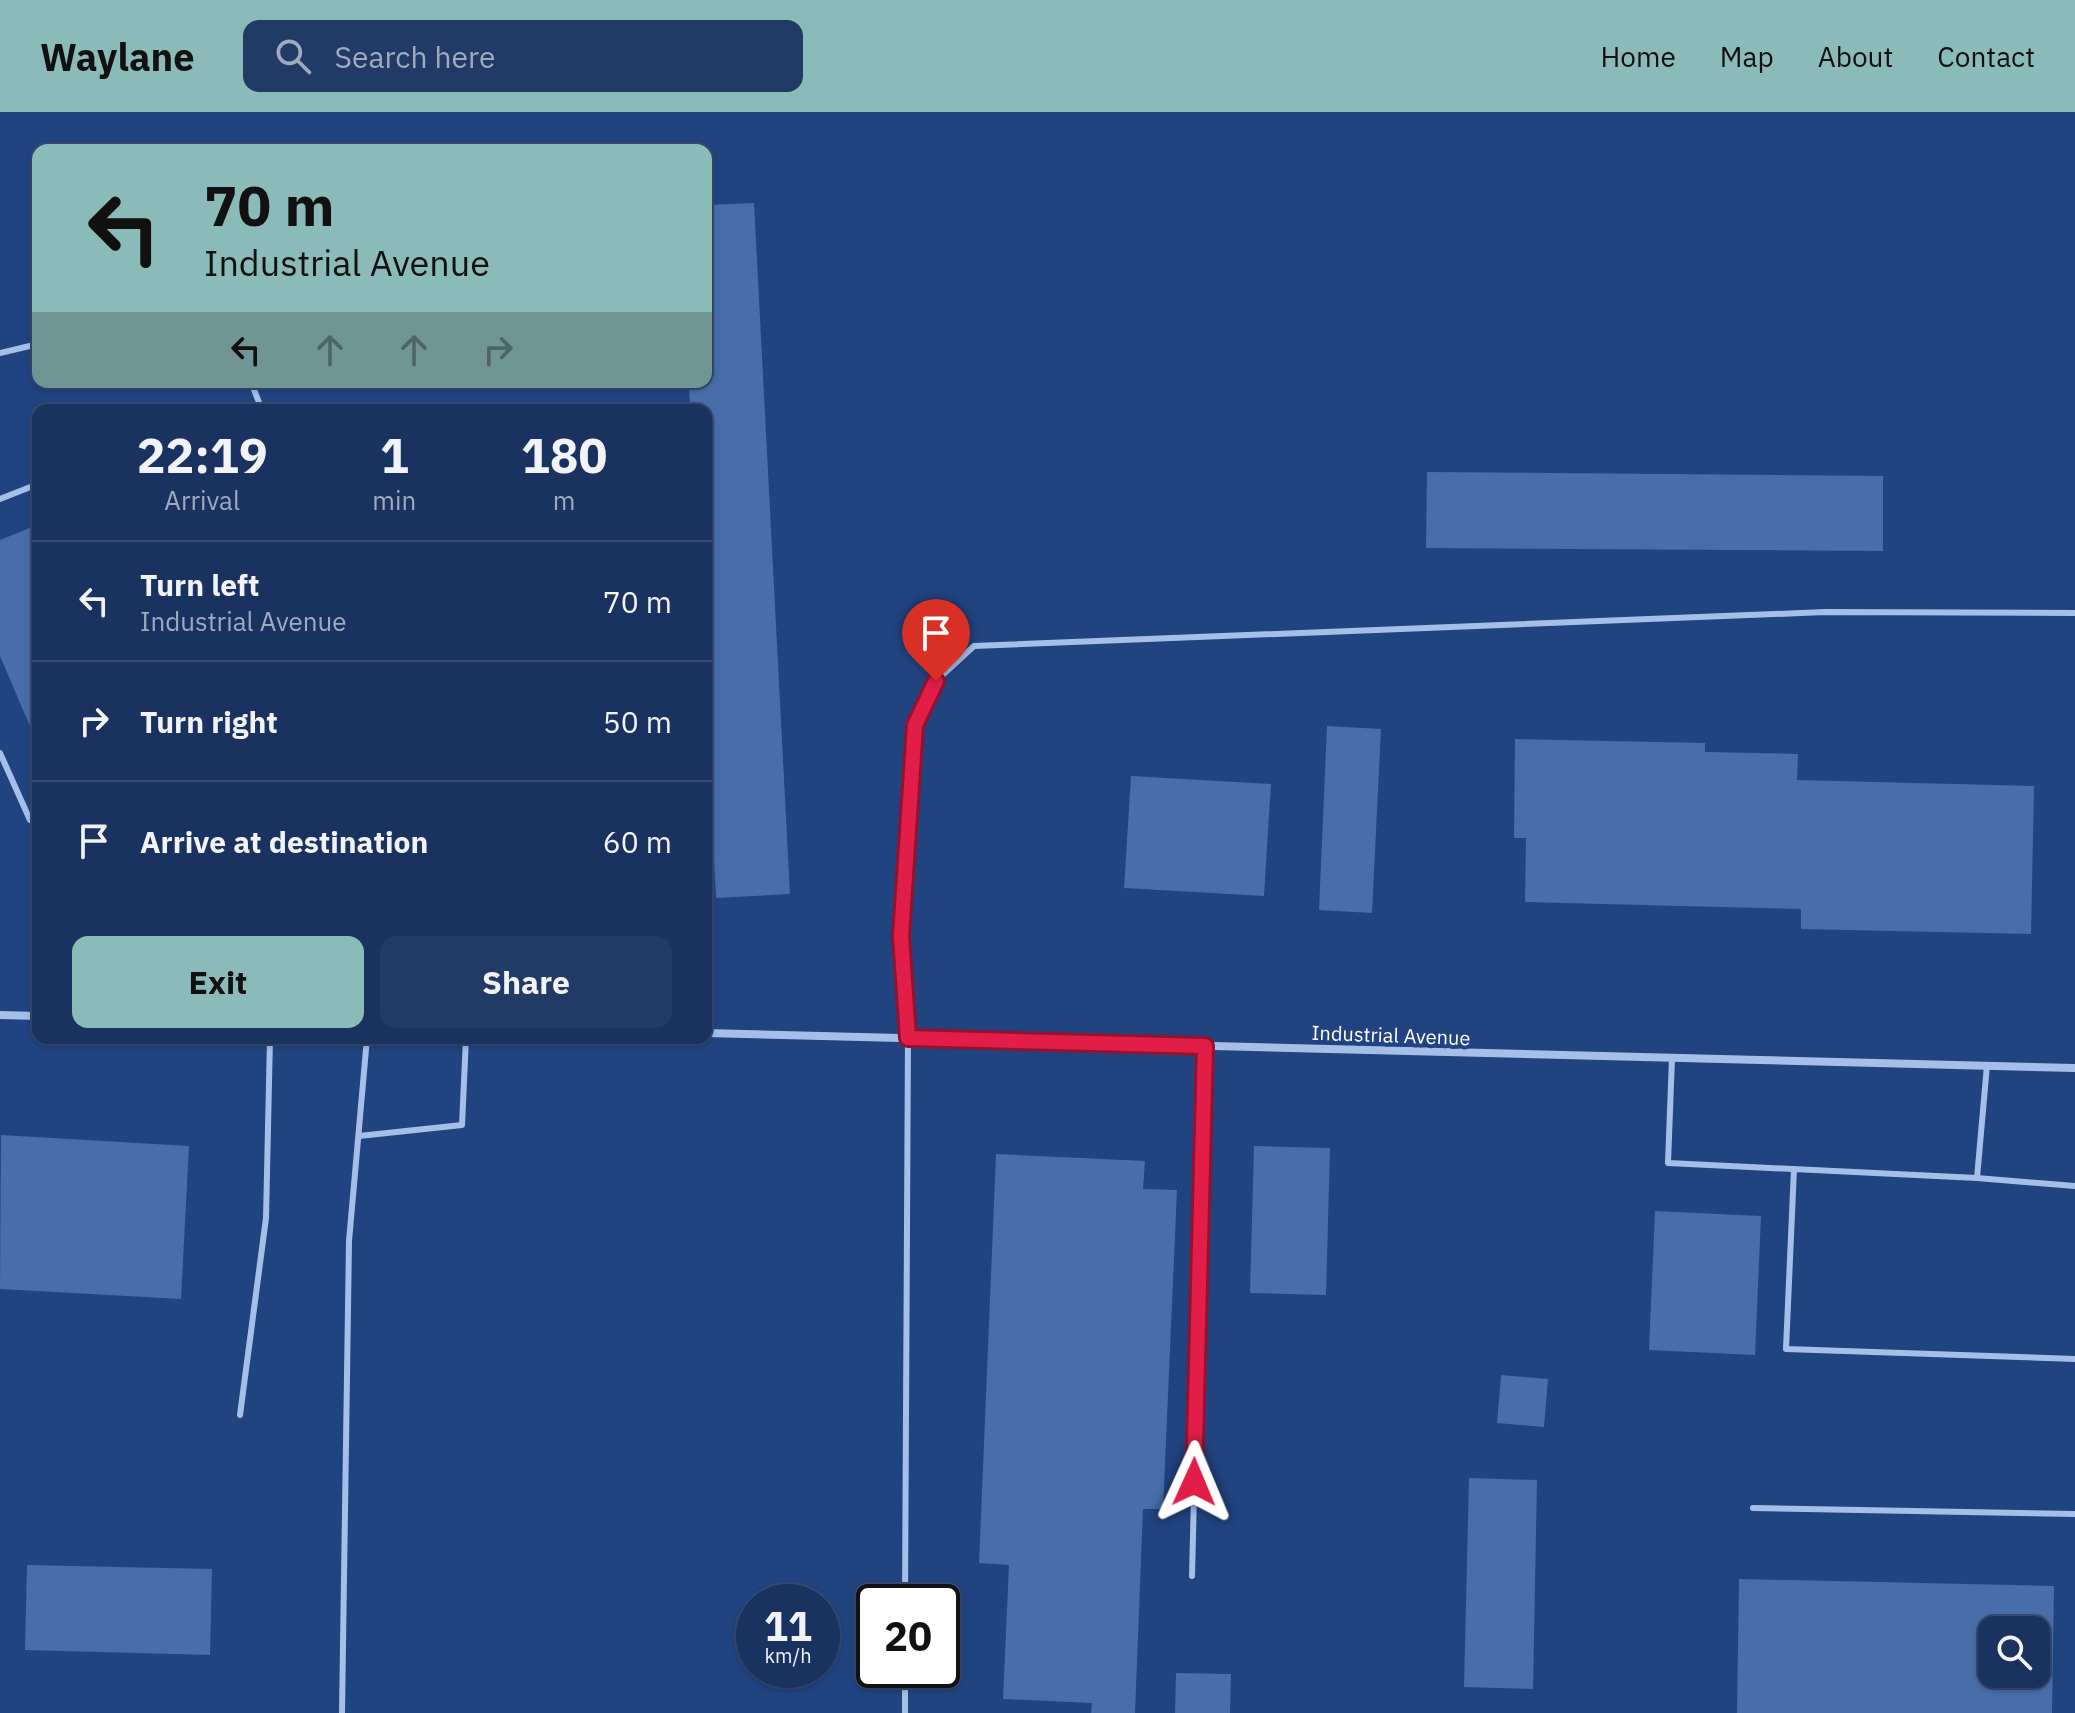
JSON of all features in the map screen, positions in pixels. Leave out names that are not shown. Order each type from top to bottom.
[{"type":"street","points":[[0,1015],[32,1016]]},
{"type":"street","name":"Industrial Avenue","points":[[712,1033],[2075,1068]]},
{"type":"lane","points":[[0,353],[32,345]]},
{"type":"lane","points":[[0,499],[32,486]]},
{"type":"lane","points":[[905,1584],[908,1038],[901,936],[915,725],[936,681],[974,646],[1825,612],[2075,613]]},
{"type":"lane","points":[[0,753],[32,821]]},
{"type":"lane","points":[[240,1415],[266,1218],[270,1044]]},
{"type":"lane","points":[[342,1713],[349,1241],[367,1044]]},
{"type":"lane","points":[[359,1136],[462,1125],[466,1044]]},
{"type":"lane","points":[[1192,1576],[1205,1046]]},
{"type":"lane","points":[[1672,1058],[1668,1163],[1977,1178],[2075,1186]]},
{"type":"lane","points":[[1977,1178],[1987,1065]]},
{"type":"lane","points":[[1794,1169],[1786,1349],[2075,1359]]},
{"type":"lane","points":[[1753,1508],[2075,1514]]},
{"type":"lane","points":[[905,1688],[905,1713]]},
{"type":"building","points":[[754,203],[790,894],[716,898],[712,824],[712,404],[690,404],[689,388],[712,388],[712,205]]},
{"type":"building","points":[[1427,472],[1883,476],[1883,551],[1426,548]]},
{"type":"building","points":[[32,527],[32,731],[0,656],[0,540]]},
{"type":"building","points":[[1327,726],[1381,729],[1372,913],[1319,910]]},
{"type":"building","points":[[1515,739],[1705,743],[1705,752],[1798,754],[1797,780],[2034,786],[2031,934],[1801,929],[1801,909],[1525,902],[1526,838],[1514,838]]},
{"type":"building","points":[[1131,776],[1271,784],[1264,896],[1124,888]]},
{"type":"building","points":[[1,1135],[189,1146],[181,1299],[0,1289]]},
{"type":"building","points":[[1254,1146],[1330,1148],[1326,1295],[1250,1293]]},
{"type":"building","points":[[996,1154],[1145,1161],[1143,1189],[1177,1190],[1163,1509],[1143,1509],[1135,1713],[1091,1713],[1092,1703],[1003,1699],[1009,1565],[979,1563]]},
{"type":"building","points":[[1655,1211],[1761,1216],[1755,1355],[1649,1350]]},
{"type":"building","points":[[1501,1375],[1548,1379],[1544,1427],[1497,1423]]},
{"type":"building","points":[[1469,1478],[1537,1480],[1533,1689],[1464,1687]]},
{"type":"building","points":[[27,1565],[212,1569],[210,1655],[25,1650]]},
{"type":"building","points":[[1739,1579],[2054,1586],[2052,1713],[1737,1713]]},
{"type":"building","points":[[1176,1673],[1231,1674],[1230,1713],[1175,1713]]},
{"type":"route","points":[[936,681],[915,725],[901,936],[908,1038],[1205,1046],[1194,1482]]}]
